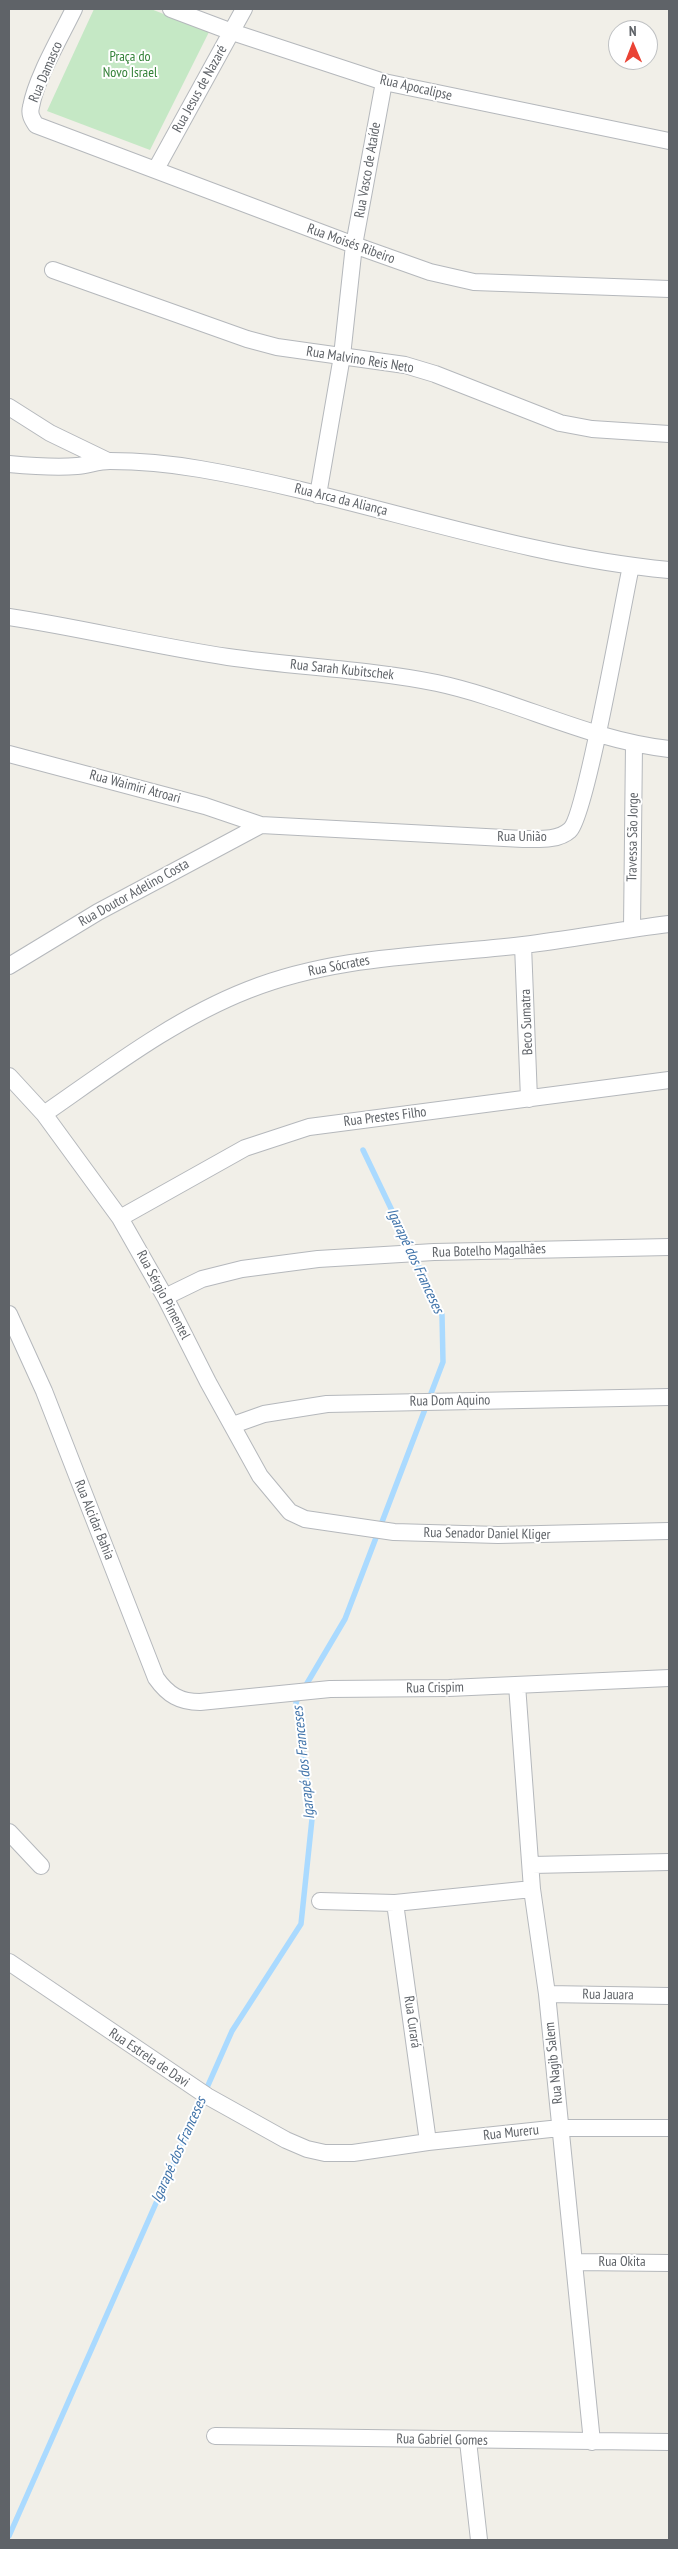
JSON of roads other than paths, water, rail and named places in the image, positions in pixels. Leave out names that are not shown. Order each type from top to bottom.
[{"type":"street","name":"Rua Damasco","points":[[47,129],[36,125],[31,118],[30,108],[36,89],[74,9]]},
{"type":"street","name":"Rua Apocalipse","points":[[171,9],[232,32],[384,82],[669,141]]},
{"type":"street","name":"Rua Jesus de Nazaré","points":[[156,170],[244,9]]},
{"type":"street","name":"Rua Vasco de Ataíde","points":[[318,495],[342,356],[354,245],[384,82]]},
{"type":"street","name":"Rua Moisés Ribeiro","points":[[47,129],[430,272],[474,282],[669,288]]},
{"type":"street","name":"Rua Malvino Reis Neto","points":[[53,270],[248,339],[277,347],[405,365],[435,374],[560,423],[592,429],[669,434]]},
{"type":"street","points":[[9,408],[50,433],[108,461]]},
{"type":"street","name":"Rua Arca da Aliança","points":[[9,464],[77,466],[108,461],[149,462],[199,469],[276,484],[530,546],[631,566],[669,570]]},
{"type":"street","name":"Rua União","points":[[261,825],[523,839],[563,835],[572,829],[579,813],[631,566]]},
{"type":"street","name":"Rua Sarah Kubitschek","points":[[9,617],[207,654],[271,663],[390,674],[440,684],[634,745],[669,749]]},
{"type":"street","name":"Travessa São Jorge","points":[[632,928],[634,745]]},
{"type":"street","name":"Rua Waimiri Atroari","points":[[9,754],[205,806],[261,825]]},
{"type":"street","name":"Rua Doutor Adelino Costa","points":[[9,966],[98,912],[261,825]]},
{"type":"street","name":"Rua Sócrates","points":[[44,1114],[198,1013],[246,991],[286,976],[392,956],[523,945],[669,924]]},
{"type":"street","name":"Beco Sumatra","points":[[523,945],[529,1099]]},
{"type":"street","name":"Rua Sérgio Pimentel","points":[[9,1076],[44,1114],[120,1218],[165,1296],[208,1382],[260,1476],[276,1498],[290,1512],[305,1519]]},
{"type":"street","name":"Rua Prestes Filho","points":[[120,1218],[237,1152],[276,1136],[310,1126],[669,1080]]},
{"type":"street","name":"Rua Botelho Magalhães","points":[[165,1296],[202,1279],[242,1269],[318,1259],[434,1252],[669,1247]]},
{"type":"street","name":"Rua Alcidar Bahia","points":[[9,1314],[44,1391],[156,1678],[164,1690],[173,1696],[185,1702],[200,1702]]},
{"type":"street","name":"Rua Dom Aquino","points":[[233,1425],[264,1414],[327,1404],[669,1397]]},
{"type":"street","name":"Rua Senador Daniel Kliger","points":[[305,1519],[394,1532],[498,1535],[669,1532]]},
{"type":"street","name":"Rua Crispim","points":[[200,1702],[330,1690],[517,1685],[669,1678]]},
{"type":"street","name":"Rua Nagib Salem","points":[[517,1685],[532,1865],[532,1889],[547,1994],[592,2442]]},
{"type":"street","points":[[9,1832],[41,1866]]},
{"type":"street","points":[[532,1865],[669,1862]]},
{"type":"street","points":[[320,1901],[395,1903],[532,1889]]},
{"type":"street","name":"Rua Curará","points":[[395,1903],[428,2142]]},
{"type":"street","name":"Rua Estrela de Davi","points":[[9,1962],[166,2070],[207,2096],[286,2140],[326,2153],[353,2153]]},
{"type":"street","name":"Rua Jauara","points":[[547,1994],[669,1996]]},
{"type":"street","name":"Rua Mureru","points":[[353,2153],[428,2142],[560,2128],[669,2128]]},
{"type":"street","name":"Rua Okita","points":[[574,2262],[669,2263]]},
{"type":"street","name":"Rua Gabriel Gomes","points":[[215,2436],[468,2441],[669,2442]]},
{"type":"street","points":[[468,2441],[479,2540]]},
{"type":"waterway","name":"Igarapé dos Franceses","points":[[9,2536],[232,2031],[301,1924],[312,1819],[296,1702],[345,1619],[443,1362],[442,1315],[363,1150]]},
{"type":"park label","name":"Praça do Novo Israel","points":[[130,66]]}]
